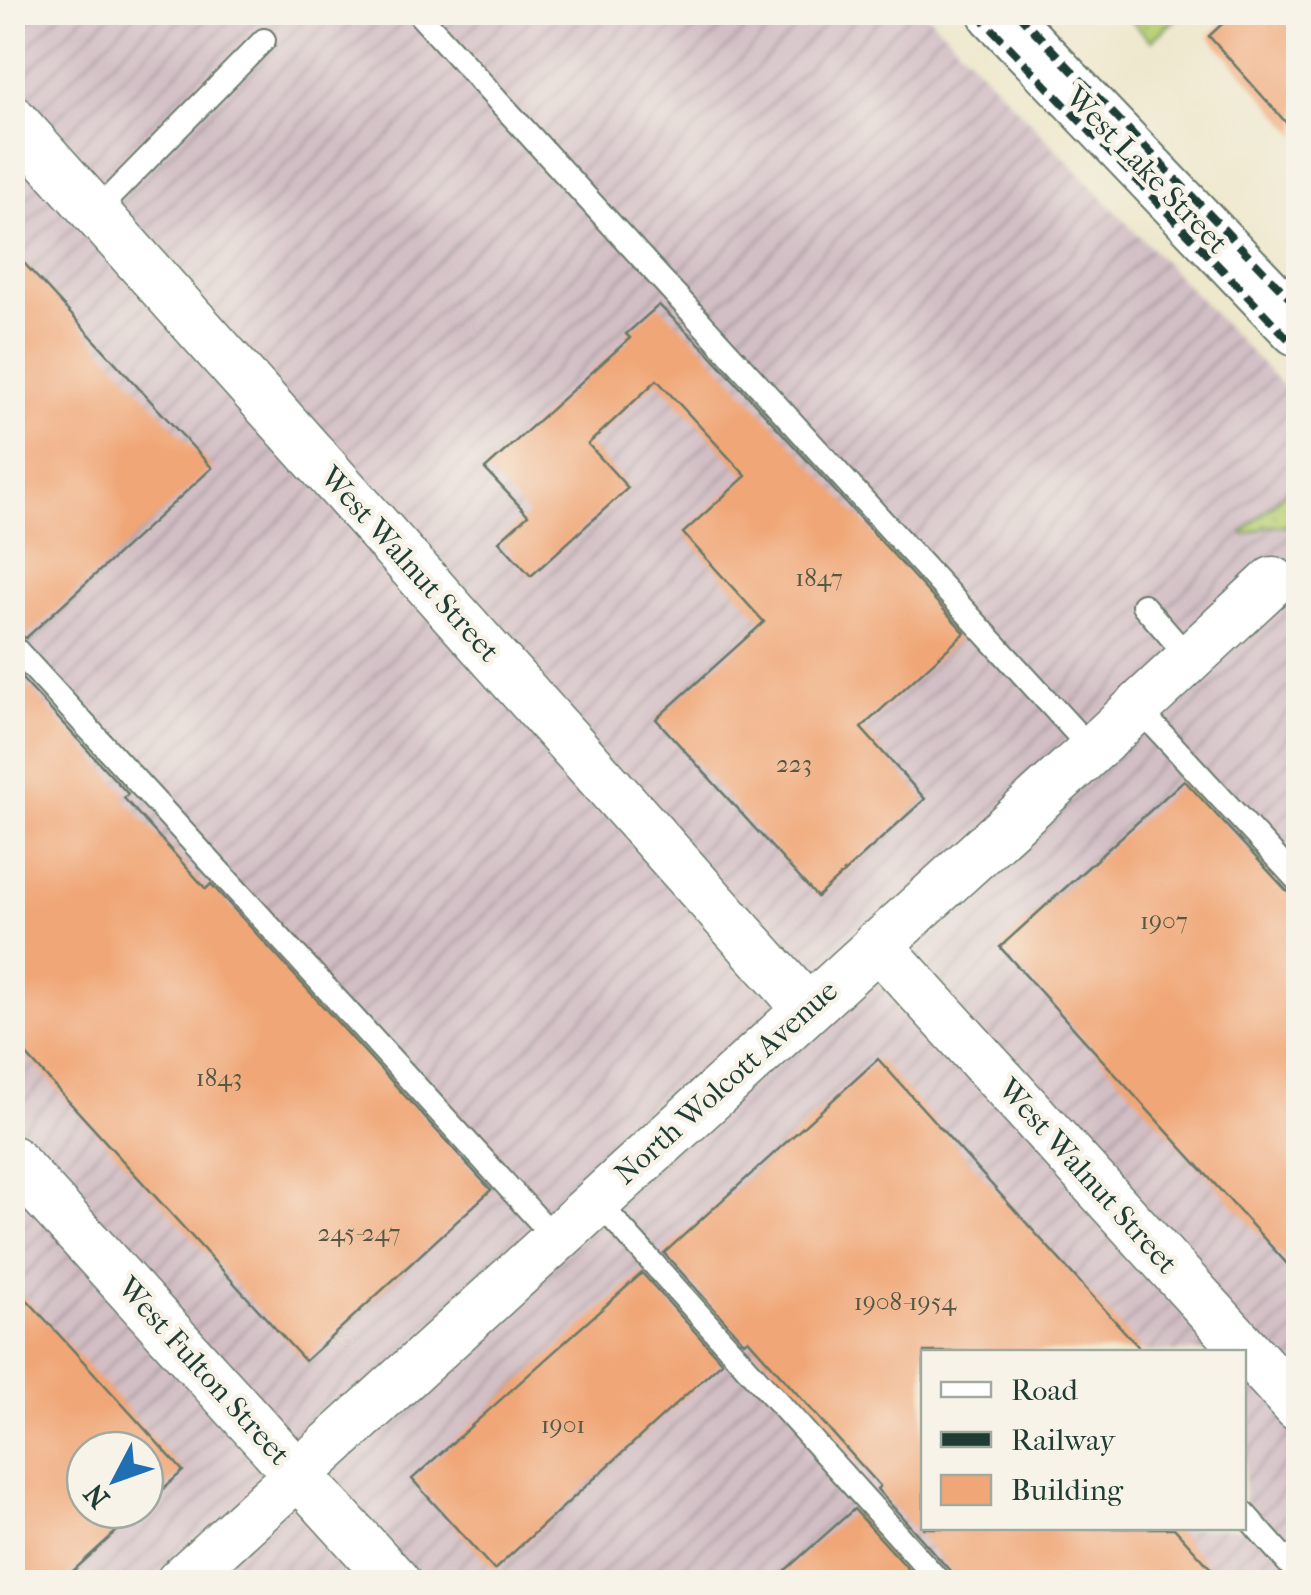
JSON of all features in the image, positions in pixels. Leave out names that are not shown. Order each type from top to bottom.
[{"type":"main road","name":"West Lake Street","points":[[996,12],[1298,328]]},
{"type":"street","name":"West Walnut Street","points":[[12,119],[807,1008]]},
{"type":"street","name":"North Wolcott Avenue","points":[[180,1582],[1273,582]]},
{"type":"street","name":"West Walnut Street","points":[[876,944],[1240,1349]]},
{"type":"street","name":"West Fulton Street","points":[[12,1160],[396,1582]]},
{"type":"street","name":"West Walnut Street","points":[[1246,1355],[1298,1407]]},
{"type":"lane","points":[[417,12],[1092,750]]},
{"type":"lane","points":[[96,212],[264,40]]},
{"type":"lane","points":[[1143,605],[1190,660]]},
{"type":"lane","points":[[12,645],[555,1238]]},
{"type":"lane","points":[[1137,707],[1298,881]]},
{"type":"lane","points":[[597,1201],[940,1582]]},
{"type":"lane","points":[[1246,1515],[1298,1574]]},
{"type":"shaded area","points":[[12,13],[926,13],[1298,402],[1298,1582],[13,1582]]},
{"type":"green space","points":[[1124,13],[1183,13],[1151,41]]},
{"type":"green space","points":[[1298,481],[1298,526],[1268,526],[1245,535],[1243,532]]},
{"type":"building","points":[[1235,12],[1298,12],[1298,136],[1209,36]]},
{"type":"building","points":[[12,250],[212,468],[26,638],[12,630]]},
{"type":"building","points":[[659,305],[707,351],[965,633],[861,728],[925,799],[817,897],[656,719],[764,622],[683,533],[746,476],[657,380],[588,444],[628,488],[531,576],[499,541],[528,515],[485,469],[630,338],[626,334]]},
{"type":"building","points":[[12,668],[128,794],[124,798],[206,889],[211,884],[491,1190],[305,1361],[12,1039]]},
{"type":"building","points":[[1184,780],[1287,891],[1298,896],[1298,1276],[1000,947]]},
{"type":"building","points":[[878,1059],[1141,1350],[921,1350],[921,1530],[1176,1530],[1223,1582],[955,1582],[951,1572],[877,1489],[880,1486],[748,1339],[744,1342],[664,1253]]},
{"type":"building","points":[[642,1273],[722,1362],[494,1570],[412,1479]]},
{"type":"building","points":[[12,1283],[146,1430],[65,1430],[65,1530],[118,1530],[61,1582],[12,1582]]},
{"type":"building","points":[[165,1451],[183,1471],[165,1487]]},
{"type":"building","points":[[854,1509],[920,1582],[772,1582]]},
{"type":"railway","points":[[976,12],[1298,349]]},
{"type":"railway","points":[[1016,12],[1298,307]]}]
